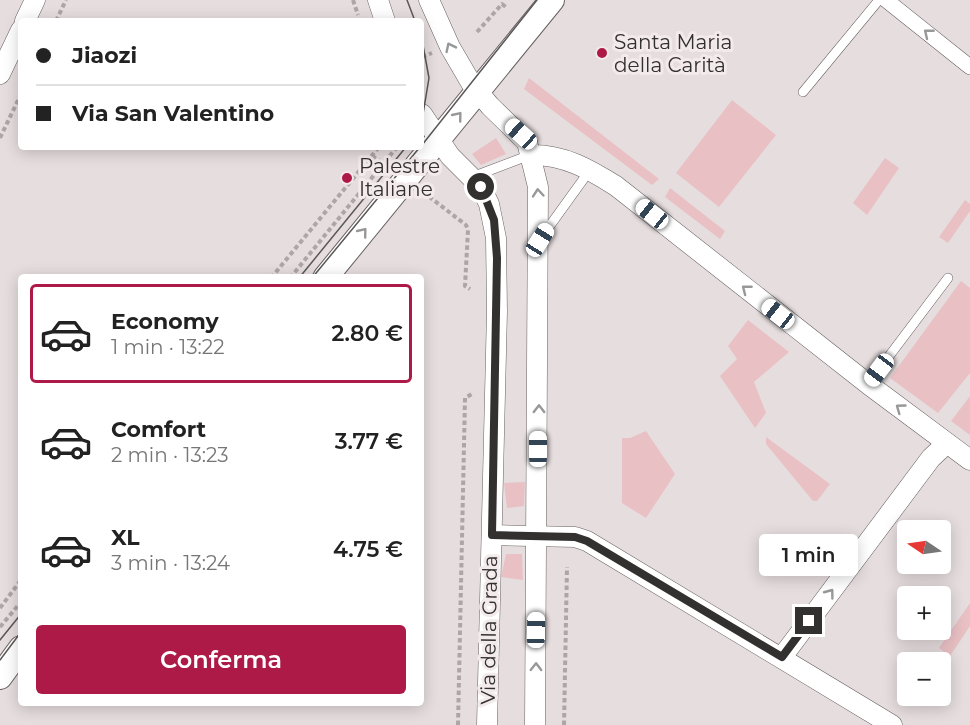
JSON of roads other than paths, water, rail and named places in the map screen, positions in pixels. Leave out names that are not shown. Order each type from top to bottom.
[{"type":"street","points":[[26,18],[35,0]]},
{"type":"street","points":[[378,0],[384,18]]},
{"type":"street","points":[[429,0],[450,46],[477,91],[521,134],[532,154],[538,187],[540,240],[535,725]]},
{"type":"street","points":[[328,274],[552,0]]},
{"type":"street","points":[[886,0],[970,67]]},
{"type":"street","points":[[0,74],[18,36]]},
{"type":"street","name":"Via della Grada","points":[[424,117],[438,140],[481,187],[489,204],[497,258],[487,725]]},
{"type":"street","points":[[532,154],[556,156],[590,170],[616,186],[868,384],[970,460]]},
{"type":"street","points":[[782,657],[931,458],[947,443]]},
{"type":"street","name":"Via della Grada","points":[[492,535],[575,537],[587,541],[892,725]]},
{"type":"street","points":[[0,676],[18,652]]},
{"type":"lane","points":[[803,92],[879,0]]},
{"type":"lane","points":[[472,177],[532,154]]},
{"type":"lane","points":[[540,240],[590,170]]},
{"type":"lane","points":[[868,384],[948,278]]},
{"type":"tram line","points":[[407,0],[414,18]]},
{"type":"tram line","points":[[424,142],[537,0]]},
{"type":"tram line","points":[[424,51],[429,78],[424,108]]},
{"type":"tram line","points":[[302,274],[404,150]]},
{"type":"tram line","points":[[315,274],[418,150]]},
{"type":"tram line","points":[[0,640],[18,618]]},
{"type":"tram line","points":[[0,660],[18,636]]},
{"type":"place","name":"Santa Maria della Carità","points":[[602,53]]},
{"type":"place","name":"Palestre Italiane","points":[[347,178]]}]
